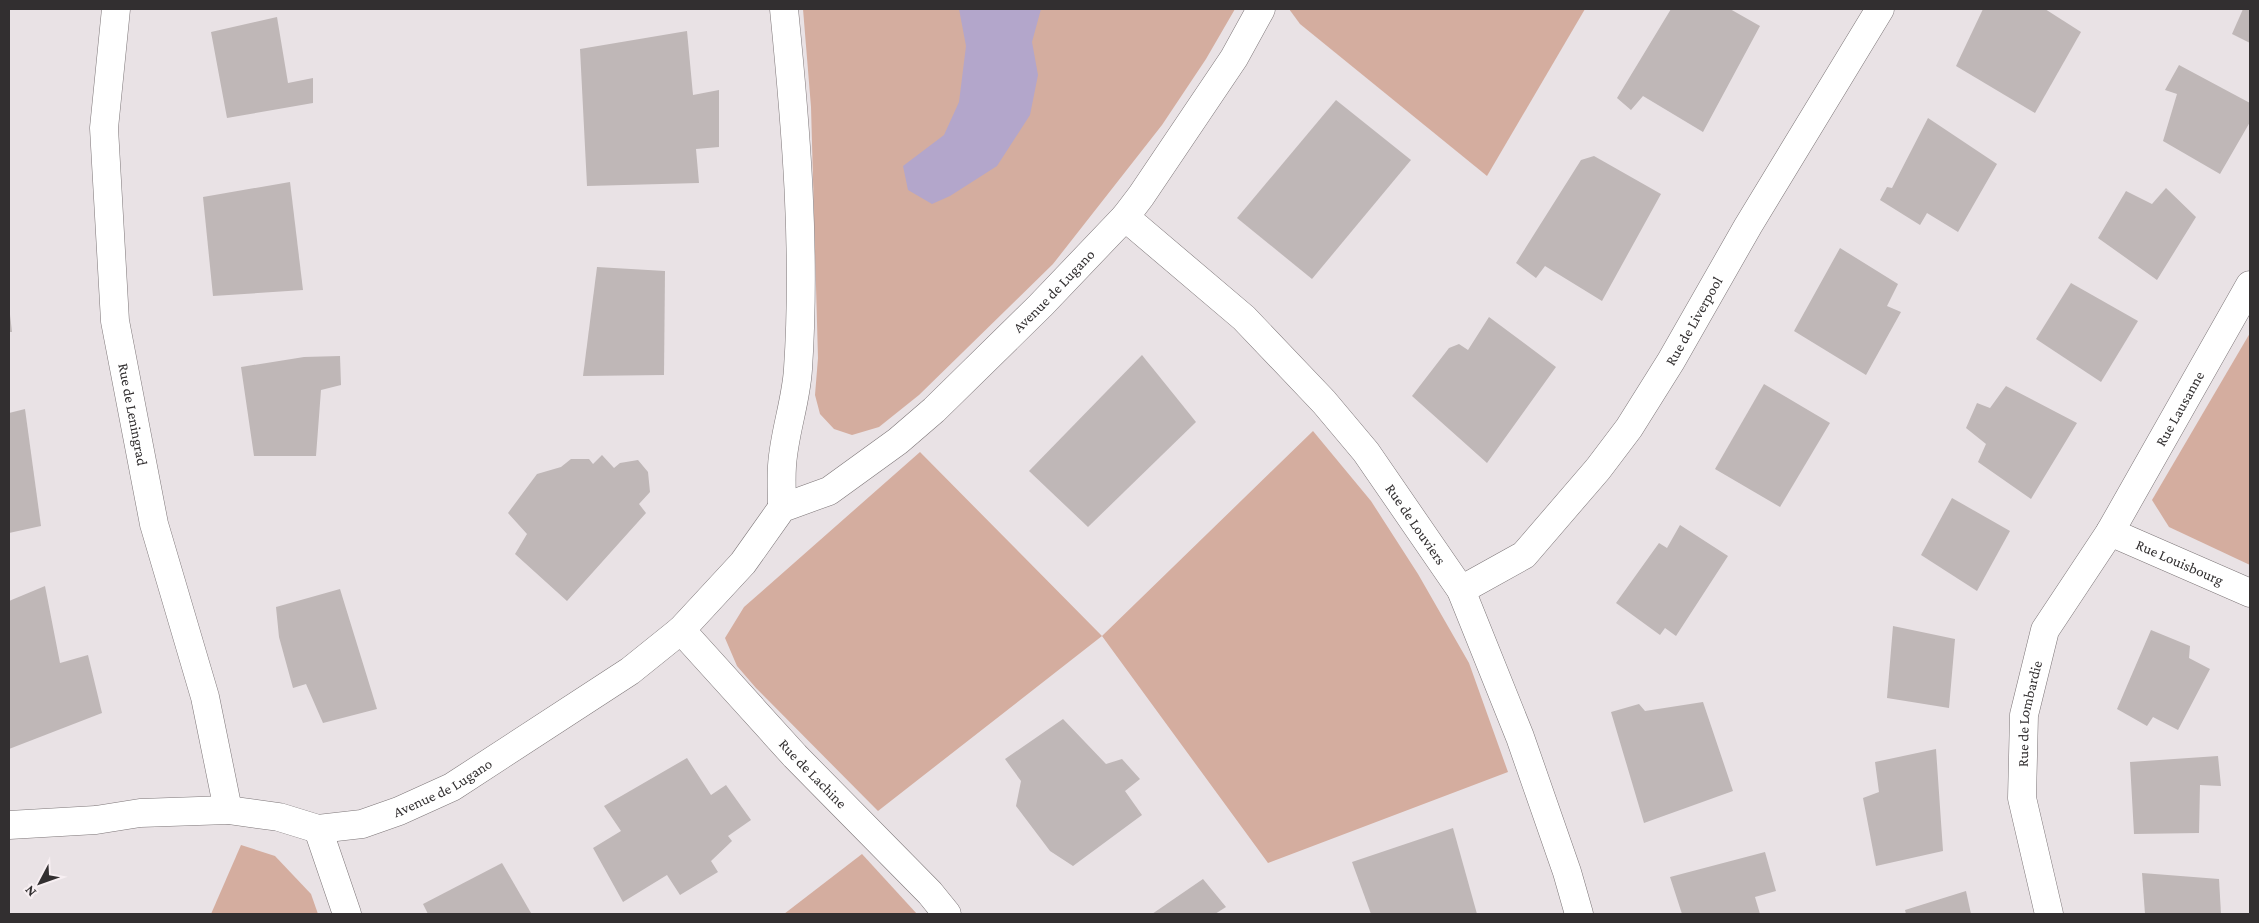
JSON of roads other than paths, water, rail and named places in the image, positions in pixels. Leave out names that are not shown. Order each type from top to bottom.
[{"type":"street","name":"Rue de Leningrad","points":[[116,9],[104,128],[115,321],[154,524],[205,697],[228,810]]},
{"type":"street","points":[[782,508],[782,466],[795,404],[798,370],[800,248],[799,193],[784,9]]},
{"type":"street","name":"Avenue de Lugano","points":[[9,825],[96,820],[140,813],[228,810],[279,818],[318,829],[362,824],[399,811],[452,787],[630,671],[681,630],[743,563],[782,508],[829,491],[898,442],[934,410],[1034,312],[1124,217],[1141,196],[1234,58],[1262,9]]},
{"type":"street","name":"Rue de Liverpool","points":[[1461,590],[1524,555],[1598,469],[1629,428],[1671,361],[1748,226],[1880,9]]},
{"type":"street","name":"Rue de Louviers","points":[[1124,217],[1244,318],[1324,402],[1366,452],[1461,590],[1520,737],[1567,872],[1579,914]]},
{"type":"street","name":"Rue Lausanne","points":[[2110,532],[2250,285]]},
{"type":"street","name":"Rue Louisbourg","points":[[2110,532],[2250,593]]},
{"type":"street","name":"Rue de Lombardie","points":[[2049,914],[2022,798],[2024,715],[2045,630],[2110,532]]},
{"type":"street","name":"Rue de Lachine","points":[[681,630],[794,756],[930,893],[947,914]]},
{"type":"street","points":[[318,829],[347,914]]}]
